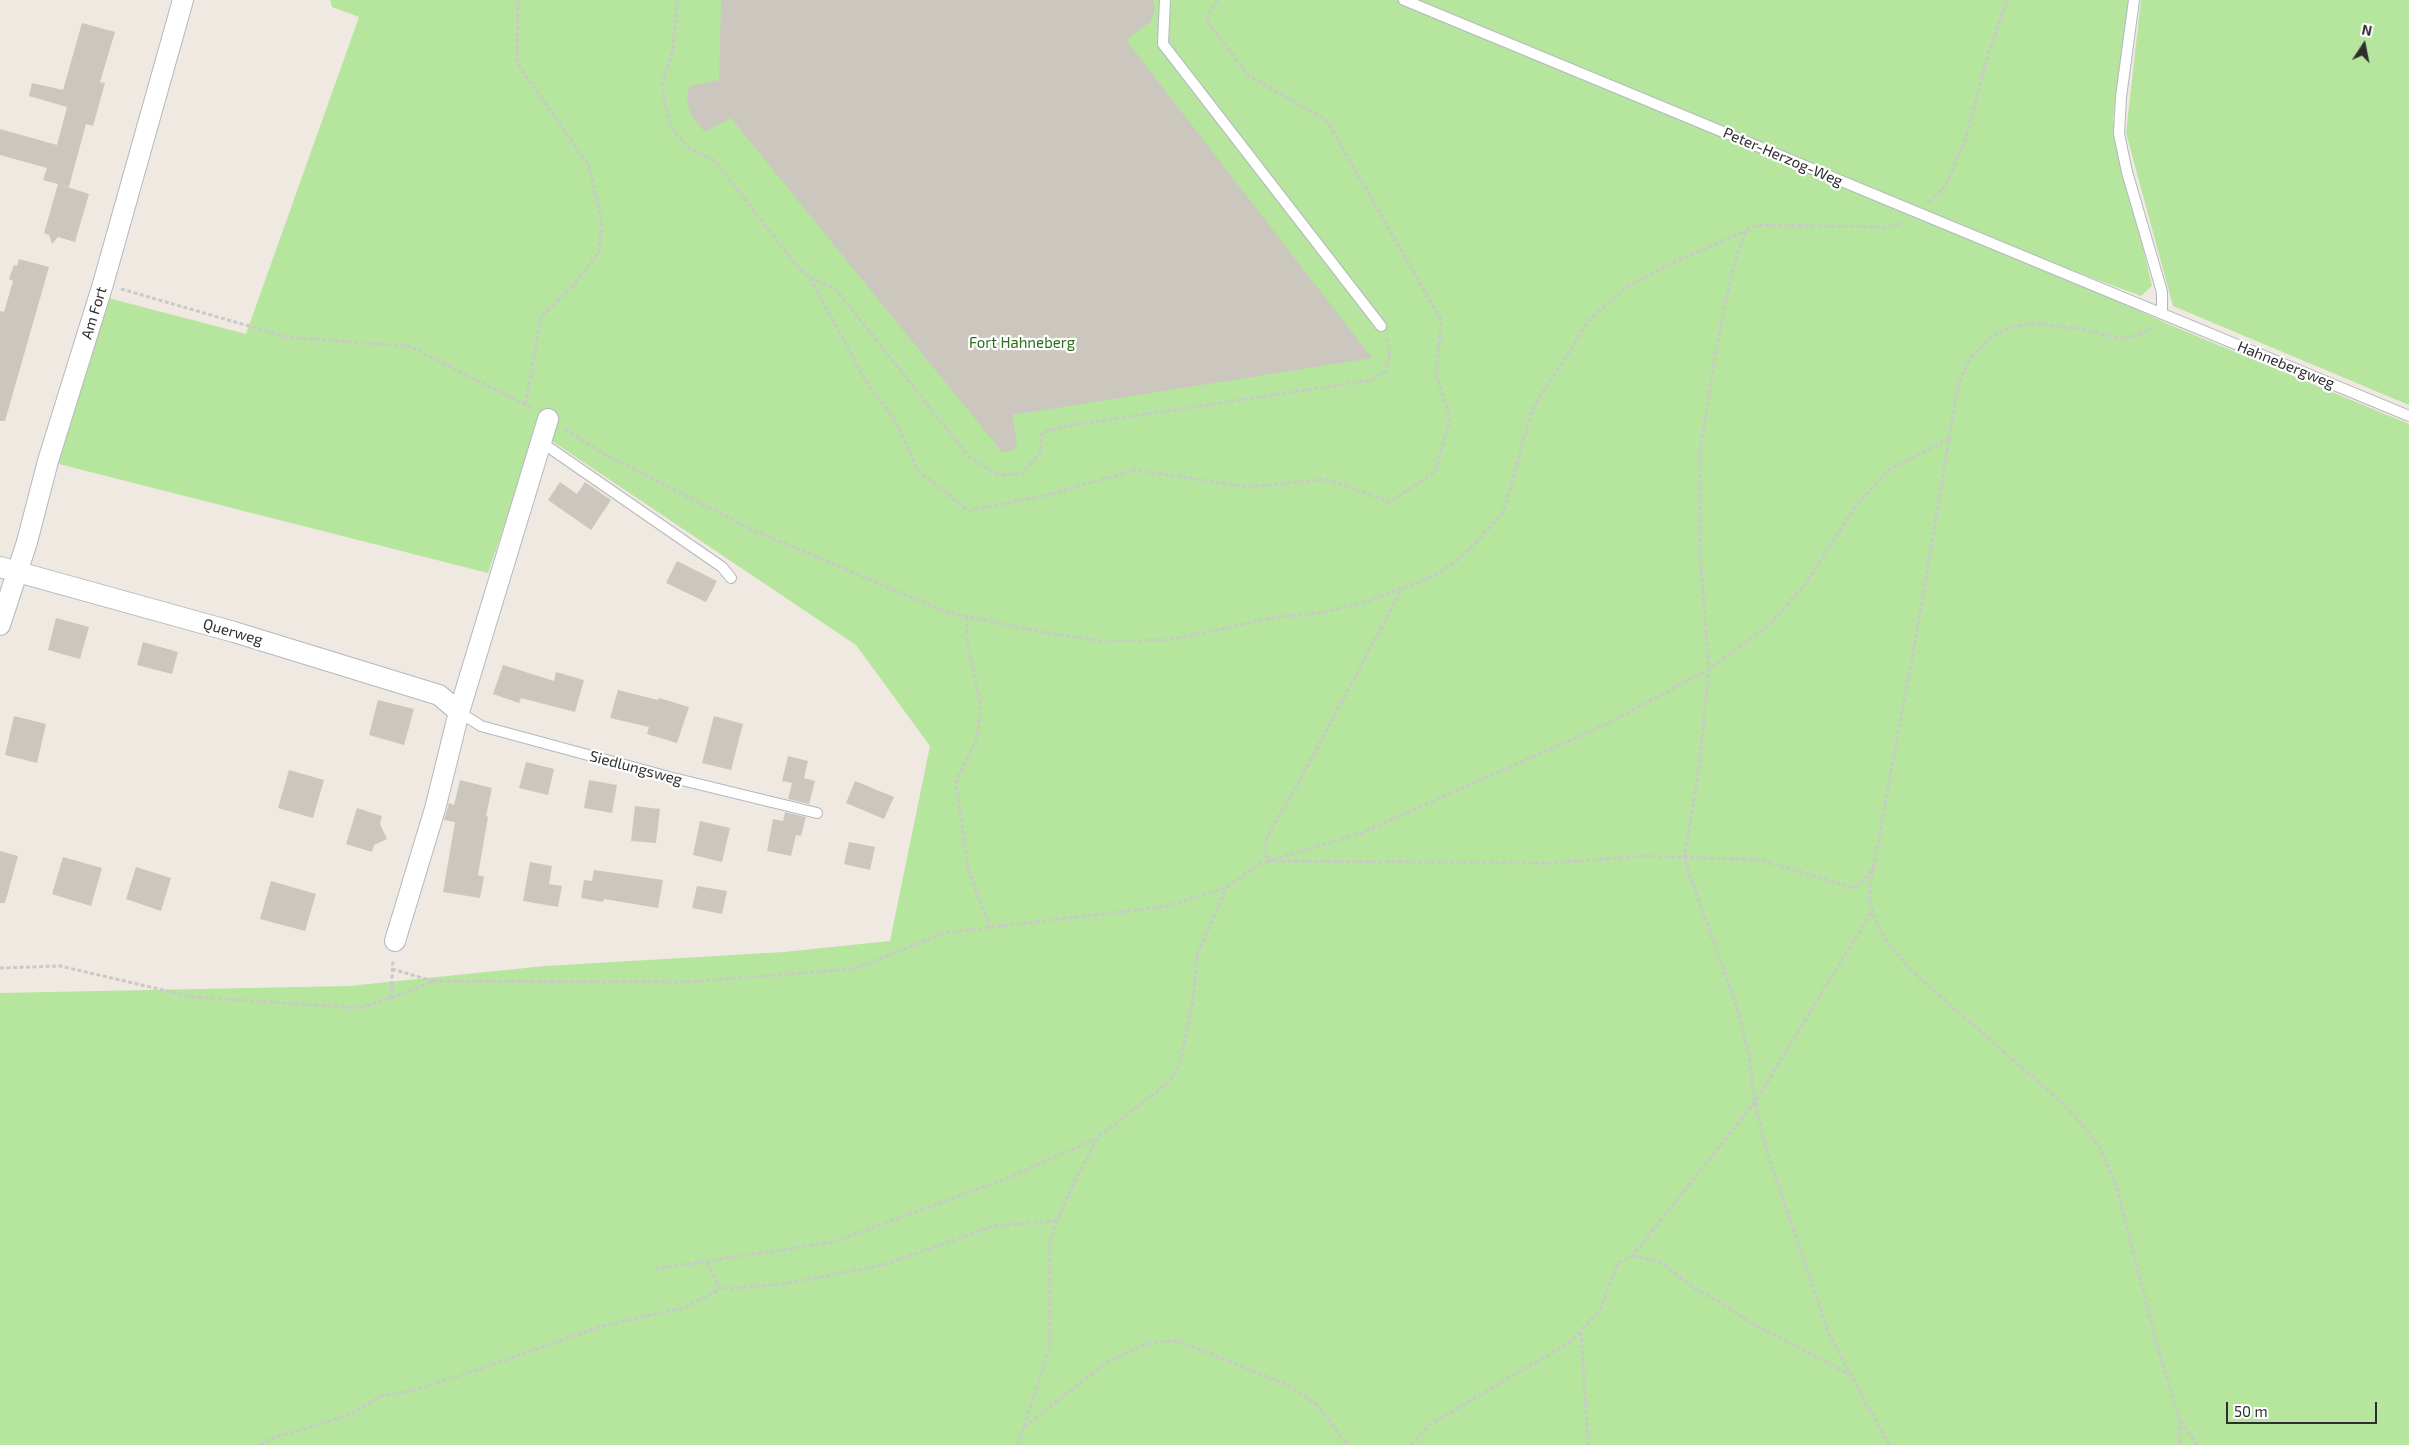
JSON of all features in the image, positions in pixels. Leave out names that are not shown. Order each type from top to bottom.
[{"type":"street","name":"Am Fort","points":[[0,625],[8,570],[103,284],[183,0]]},
{"type":"street","points":[[395,941],[435,809],[459,712],[548,420]]},
{"type":"street","name":"Querweg","points":[[8,570],[234,632],[440,695],[459,712]]},
{"type":"lane","points":[[1165,0],[1163,44],[1381,326]]},
{"type":"lane","name":"Peter-Herzog-Weg","points":[[1404,0],[2162,314]]},
{"type":"lane","points":[[2134,0],[2121,98],[2119,134],[2127,172],[2162,292],[2162,314]]},
{"type":"lane","name":"Hahnebergweg","points":[[2162,314],[2409,416]]},
{"type":"lane","points":[[541,442],[722,567],[730,578]]},
{"type":"lane","name":"Siedlungsweg","points":[[459,712],[482,726],[669,777],[817,813]]},
{"type":"path","points":[[518,0],[517,63],[589,166],[602,223],[599,252],[573,286],[541,317],[526,403]]},
{"type":"path","points":[[677,0],[673,49],[662,86],[670,126],[688,147],[715,161],[796,265],[810,278],[868,384],[894,418],[918,471],[969,511],[1047,495],[1135,470],[1248,487],[1326,479],[1390,502],[1436,471],[1450,417],[1436,376],[1441,320],[1327,121],[1248,75],[1206,20],[1217,0]]},
{"type":"path","points":[[103,284],[287,337],[409,346],[526,403],[548,420],[604,454],[753,530],[946,612],[1048,634],[1102,641],[1169,640],[1272,618],[1325,612],[1363,602],[1436,575],[1452,564],[1468,551],[1503,513],[1532,410],[1589,320],[1624,289],[1670,264],[1758,224],[1886,227],[1902,223],[1919,214],[1946,185],[1961,149],[1990,48],[2007,0]]},
{"type":"path","points":[[1746,230],[1734,268],[1718,339],[1700,451],[1700,555],[1710,670],[1699,768],[1684,859],[1736,1007],[1749,1056],[1755,1102],[1768,1155],[1829,1334],[1889,1445]]},
{"type":"path","points":[[810,278],[835,288],[969,457],[999,475],[1022,474],[1040,453],[1042,433],[1061,427],[1372,380],[1386,371],[1390,351],[1381,326]]},
{"type":"path","points":[[2162,314],[2153,328],[2137,336],[2119,338],[2082,329],[2031,323],[2010,327],[1992,336],[1970,358],[1958,385],[1922,603],[1874,865],[1870,906],[1884,938],[1913,972],[2059,1100],[2081,1123],[2099,1146],[2117,1188],[2157,1346],[2180,1422],[2179,1445]]},
{"type":"path","points":[[391,998],[392,968],[433,981],[686,982],[854,970],[944,933],[1168,906],[1227,887],[1259,864],[1361,833],[1607,724],[1710,670],[1770,624],[1806,584],[1856,506],[1887,471],[1949,439]]},
{"type":"path","points":[[1269,861],[1264,850],[1267,836],[1298,784],[1402,589]]},
{"type":"path","points":[[967,616],[966,636],[981,707],[978,738],[956,782],[968,869],[990,927]]},
{"type":"path","points":[[1269,861],[1448,864],[1552,863],[1646,856],[1684,859],[1761,860],[1854,888],[1865,880],[1874,865]]},
{"type":"path","points":[[655,1270],[833,1242],[1003,1180],[1098,1137],[1170,1082],[1180,1063],[1193,1000],[1198,952],[1227,887]]},
{"type":"path","points":[[1411,1445],[1429,1425],[1570,1342],[1600,1310],[1618,1263],[1632,1256],[1755,1102],[1872,911]]},
{"type":"path","points":[[0,968],[60,966],[193,997],[360,1008],[433,981]]},
{"type":"path","points":[[1018,1445],[1050,1346],[1050,1241],[1075,1180],[1098,1137]]},
{"type":"path","points":[[260,1445],[270,1438],[352,1414],[381,1396],[415,1390],[475,1371],[598,1327],[686,1307],[720,1289],[783,1284],[882,1265],[994,1226],[1058,1221]]},
{"type":"path","points":[[1632,1256],[1661,1262],[1693,1288],[1722,1303],[1751,1323],[1850,1374]]},
{"type":"path","points":[[707,1263],[720,1289]]},
{"type":"path","points":[[1581,1331],[1588,1445]]},
{"type":"path","points":[[1024,1428],[1104,1364],[1146,1344],[1170,1341],[1181,1342],[1290,1386],[1317,1405],[1348,1445]]},
{"type":"path","points":[[2180,1422],[2197,1445]]},
{"type":"green space","points":[[330,0],[2129,0],[2113,119],[2152,286],[2141,296],[1949,225],[2175,327],[2409,424],[2409,1445],[0,1445],[0,993],[349,986],[545,966],[784,952],[890,941],[930,746],[856,645],[537,431],[488,573],[55,463],[108,298],[246,334],[359,17],[332,7]]},
{"type":"green space","points":[[2141,0],[2409,0],[2409,405],[2173,306],[2126,133]]},
{"type":"building","name":"Fort Hahneberg","points":[[721,0],[1153,0],[1155,10],[1151,21],[1126,40],[1372,358],[1012,415],[1017,443],[1016,448],[1008,452],[1002,452],[731,118],[705,132],[691,116],[687,100],[689,86],[719,80]]},
{"type":"building","points":[[82,23],[115,32],[100,82],[105,83],[93,126],[86,124],[69,187],[43,180],[47,168],[0,155],[0,129],[57,145],[67,107],[29,96],[32,83],[63,90]]},
{"type":"building","points":[[58,184],[89,194],[75,242],[58,237],[52,244],[49,235],[44,233]]},
{"type":"building","points":[[19,259],[49,267],[5,421],[0,421],[0,311],[4,312],[13,281],[9,279],[14,265],[17,266]]},
{"type":"building","points":[[560,482],[577,494],[585,482],[611,500],[591,530],[548,500]]},
{"type":"building","points":[[677,561],[717,581],[706,602],[666,583]]},
{"type":"building","points":[[56,618],[89,627],[80,659],[48,650]]},
{"type":"building","points":[[143,642],[178,652],[172,674],[137,665]]},
{"type":"building","points":[[503,665],[554,681],[556,672],[584,680],[575,712],[521,698],[519,703],[493,694]]},
{"type":"building","points":[[618,690],[658,700],[659,698],[689,707],[677,743],[647,734],[649,727],[610,718]]},
{"type":"building","points":[[378,700],[414,709],[404,745],[369,735]]},
{"type":"building","points":[[14,716],[46,724],[37,763],[5,755]]},
{"type":"building","points":[[714,716],[743,724],[731,770],[702,763]]},
{"type":"building","points":[[788,756],[808,761],[804,778],[815,781],[809,804],[788,799],[792,783],[782,781]]},
{"type":"building","points":[[526,762],[554,769],[548,795],[519,788]]},
{"type":"building","points":[[289,770],[324,780],[313,818],[278,808]]},
{"type":"building","points":[[460,780],[492,788],[478,875],[484,877],[480,898],[443,892],[455,822],[444,820],[449,803],[454,805]]},
{"type":"building","points":[[589,780],[617,785],[612,813],[584,808]]},
{"type":"building","points":[[855,781],[894,797],[884,819],[846,803]]},
{"type":"building","points":[[635,806],[660,809],[656,843],[631,841]]},
{"type":"building","points":[[357,808],[382,816],[380,824],[387,839],[374,845],[372,852],[346,844]]},
{"type":"building","points":[[785,812],[806,817],[801,836],[796,835],[791,856],[767,851],[773,819],[783,821]]},
{"type":"building","points":[[700,821],[730,828],[722,862],[693,855]]},
{"type":"building","points":[[849,842],[875,847],[870,870],[844,864]]},
{"type":"building","points":[[0,851],[18,856],[5,903],[0,903]]},
{"type":"building","points":[[63,857],[102,868],[91,906],[52,894]]},
{"type":"building","points":[[530,862],[552,866],[549,884],[562,886],[558,907],[523,901]]},
{"type":"building","points":[[136,867],[171,878],[161,911],[126,899]]},
{"type":"building","points":[[594,870],[663,880],[658,908],[604,899],[603,902],[581,898],[584,880],[592,881]]},
{"type":"building","points":[[271,881],[316,894],[305,931],[260,919]]},
{"type":"building","points":[[697,886],[727,891],[722,914],[692,908]]}]
